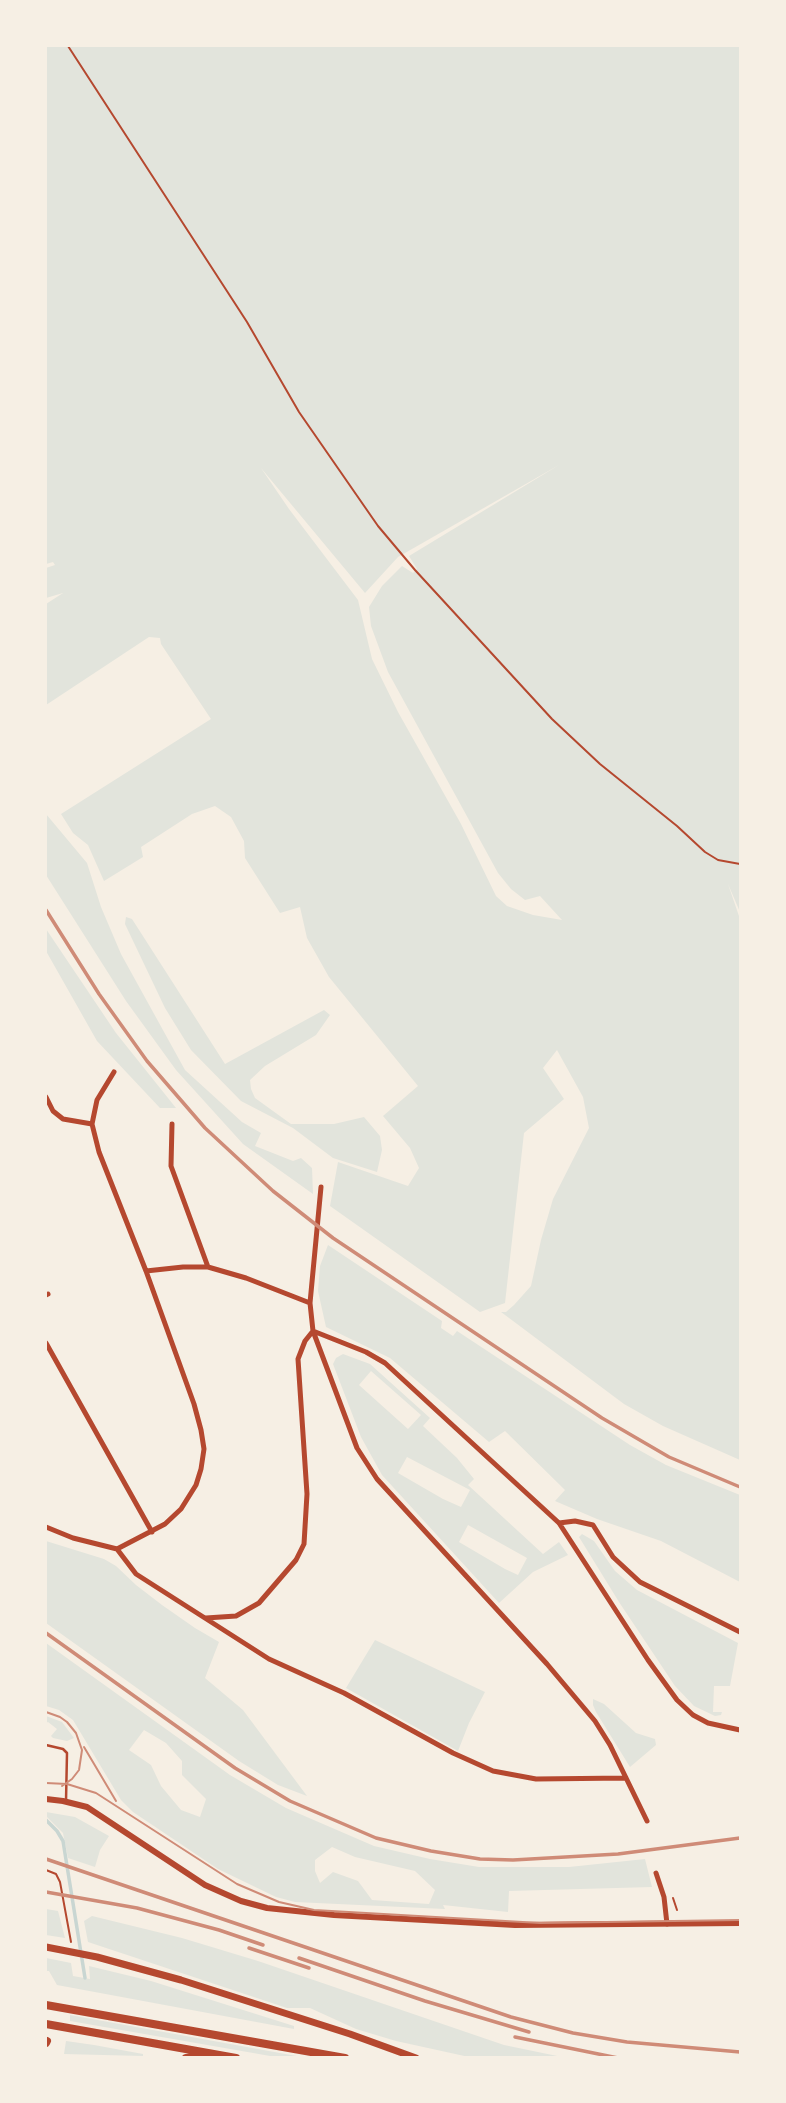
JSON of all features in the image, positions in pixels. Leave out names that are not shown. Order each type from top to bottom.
[{"type":"main road","points":[[46,1947],[97,1957],[232,1996],[416,2057]]},
{"type":"main road","points":[[46,2005],[345,2057]]},
{"type":"main road","points":[[46,2024],[236,2057]]},
{"type":"main road","points":[[186,2057],[219,2055]]},
{"type":"street","points":[[114,1072],[97,1100],[92,1124],[99,1152],[194,1404],[204,1449],[201,1469],[188,1500],[165,1524],[117,1549]]},
{"type":"street","points":[[46,1097],[53,1111],[63,1119],[92,1124]]},
{"type":"street","points":[[172,1124],[171,1166],[208,1268]]},
{"type":"street","points":[[321,1187],[310,1303],[313,1331],[357,1448],[377,1479],[596,1721],[647,1821]]},
{"type":"street","points":[[146,1271],[183,1267],[208,1268],[246,1278],[310,1303]]},
{"type":"street","points":[[313,1331],[366,1352],[385,1363],[559,1523],[677,1700],[693,1715],[708,1723],[740,1730]]},
{"type":"street","points":[[202,1618],[236,1616],[259,1604],[296,1560],[304,1544],[307,1494],[299,1359],[305,1341],[313,1331]]},
{"type":"street","points":[[46,1343],[152,1532]]},
{"type":"street","points":[[559,1523],[575,1521],[593,1525],[612,1557],[640,1582],[740,1632]]},
{"type":"street","points":[[46,1527],[73,1538],[117,1549],[136,1574],[269,1659],[344,1693],[453,1753],[494,1771],[536,1779],[626,1778]]},
{"type":"street","points":[[46,1799],[87,1807],[205,1885],[267,1909],[503,1924],[740,1923]]},
{"type":"street","points":[[656,1873],[664,1897],[667,1924]]},
{"type":"lane","points":[[46,1745],[63,1748],[67,1753],[66,1801]]},
{"type":"path","points":[[68,46],[247,322],[299,412],[387,536],[552,719],[600,764],[705,852],[718,860],[740,863]]},
{"type":"path","points":[[46,1870],[56,1874],[61,1882],[71,1943]]},
{"type":"shaded area","points":[[46,46],[740,46],[740,912],[728,884],[740,919],[740,1460],[663,1426],[624,1404],[501,1312],[506,1312],[531,1286],[553,1199],[589,1128],[583,1097],[557,1050],[543,1068],[564,1099],[524,1133],[505,1303],[480,1312],[330,1206],[338,1162],[408,1186],[419,1168],[410,1148],[383,1116],[418,1086],[329,977],[307,938],[300,907],[280,913],[245,858],[244,841],[231,817],[215,806],[192,814],[141,847],[143,857],[104,881],[88,845],[73,833],[61,814],[211,719],[161,644],[160,638],[149,637],[46,705],[46,604],[63,593],[46,598],[46,568],[55,565],[53,562],[46,564]],"holes":[[[559,465],[409,556],[417,569],[413,573],[402,566],[382,586],[369,607],[371,626],[388,672],[498,873],[511,889],[525,900],[540,896],[562,920],[533,915],[507,906],[496,896],[461,824],[398,712],[372,659],[358,600],[261,468],[365,593],[398,557]]]},
{"type":"shaded area","points":[[46,814],[87,863],[101,907],[121,954],[185,1070],[242,1122],[261,1133],[255,1146],[293,1161],[301,1158],[312,1168],[313,1194],[243,1144],[176,1070],[126,1001],[46,875]]},
{"type":"shaded area","points":[[126,917],[132,919],[225,1064],[324,1010],[330,1015],[316,1035],[265,1066],[250,1080],[251,1089],[255,1098],[291,1124],[334,1124],[364,1117],[380,1136],[382,1150],[377,1172],[333,1158],[293,1128],[241,1101],[191,1050],[165,1008],[125,924]]},
{"type":"shaded area","points":[[46,929],[116,1033],[176,1108],[160,1108],[97,1041],[46,951]]},
{"type":"shaded area","points":[[328,1245],[442,1321],[441,1328],[453,1336],[457,1331],[630,1445],[666,1465],[740,1495],[740,1582],[661,1541],[555,1501],[565,1490],[505,1431],[489,1442],[390,1358],[326,1327],[318,1291],[320,1266]]},
{"type":"shaded area","points":[[343,1354],[370,1364],[430,1418],[423,1426],[457,1458],[474,1479],[468,1485],[543,1554],[559,1542],[568,1555],[533,1572],[499,1603],[382,1475],[361,1437],[333,1364],[336,1358]],"holes":[[[371,1371],[421,1415],[408,1429],[359,1385]],[[407,1457],[470,1490],[461,1507],[398,1473]],[[468,1525],[527,1558],[518,1575],[459,1542]]]},
{"type":"shaded area","points":[[582,1534],[594,1541],[615,1571],[637,1590],[738,1643],[730,1686],[714,1686],[713,1712],[722,1712],[721,1715],[715,1716],[694,1706],[675,1686],[579,1537]]},
{"type":"shaded area","points":[[46,1541],[104,1559],[116,1566],[162,1605],[219,1642],[205,1678],[243,1710],[307,1796],[278,1785],[239,1761],[46,1623]]},
{"type":"shaded area","points":[[375,1640],[485,1692],[458,1751],[346,1688]]},
{"type":"shaded area","points":[[46,1643],[230,1775],[286,1808],[374,1846],[479,1867],[569,1867],[645,1859],[652,1887],[509,1891],[508,1912],[443,1905],[445,1909],[295,1902],[276,1897],[218,1869],[133,1812],[121,1800],[73,1720],[59,1710],[46,1706]],"holes":[[[144,1730],[166,1743],[182,1761],[182,1775],[206,1799],[200,1817],[181,1810],[161,1786],[151,1765],[129,1750]],[[332,1847],[355,1857],[415,1871],[435,1890],[429,1904],[372,1900],[358,1881],[333,1872],[320,1883],[315,1871],[315,1860]]]},
{"type":"shaded area","points":[[593,1699],[604,1704],[636,1733],[655,1739],[656,1745],[630,1767],[596,1712]]},
{"type":"shaded area","points":[[46,1716],[62,1722],[74,1738],[67,1741],[53,1738],[51,1736],[57,1729],[46,1723]]},
{"type":"shaded area","points":[[46,1812],[75,1817],[109,1836],[100,1850],[95,1867],[68,1858],[63,1833],[46,1816]]},
{"type":"shaded area","points":[[46,1909],[58,1911],[65,1938],[46,1935]]},
{"type":"shaded area","points":[[92,1916],[182,1938],[258,1961],[504,2045],[562,2057],[469,2057],[356,2029],[310,2008],[287,2008],[88,1942],[84,1921]]},
{"type":"shaded area","points":[[46,1958],[71,1963],[73,1976],[90,1979],[89,1966],[151,1981],[294,2026],[294,2029],[57,1985],[49,1971],[46,1971]]},
{"type":"shaded area","points":[[70,2015],[302,2057],[276,2057],[70,2021]]},
{"type":"shaded area","points":[[66,2041],[143,2054],[143,2056],[64,2054]]},
{"type":"waterway","points":[[46,1820],[63,1841],[85,1978]]},
{"type":"tram line","points":[[46,1712],[67,1722],[76,1733],[82,1750],[79,1770],[62,1786]]},
{"type":"tram line","points":[[84,1747],[116,1801]]},
{"type":"tram line","points":[[46,1783],[67,1784],[96,1793],[237,1884],[279,1902],[314,1910],[540,1923],[740,1920]]},
{"type":"railway","points":[[46,910],[99,994],[147,1061],[205,1128],[273,1191],[333,1238],[602,1418],[669,1457],[740,1487]]},
{"type":"railway","points":[[46,1633],[235,1768],[290,1801],[376,1838],[480,1859],[513,1860],[618,1854],[740,1838]]},
{"type":"railway","points":[[46,1859],[511,2017],[573,2033],[627,2042],[740,2052]]},
{"type":"railway","points":[[46,1892],[137,1908],[263,1945]]},
{"type":"railway","points":[[249,1948],[309,1968]]},
{"type":"railway","points":[[299,1958],[425,2001],[529,2032]]},
{"type":"railway","points":[[515,2037],[618,2058]]}]
